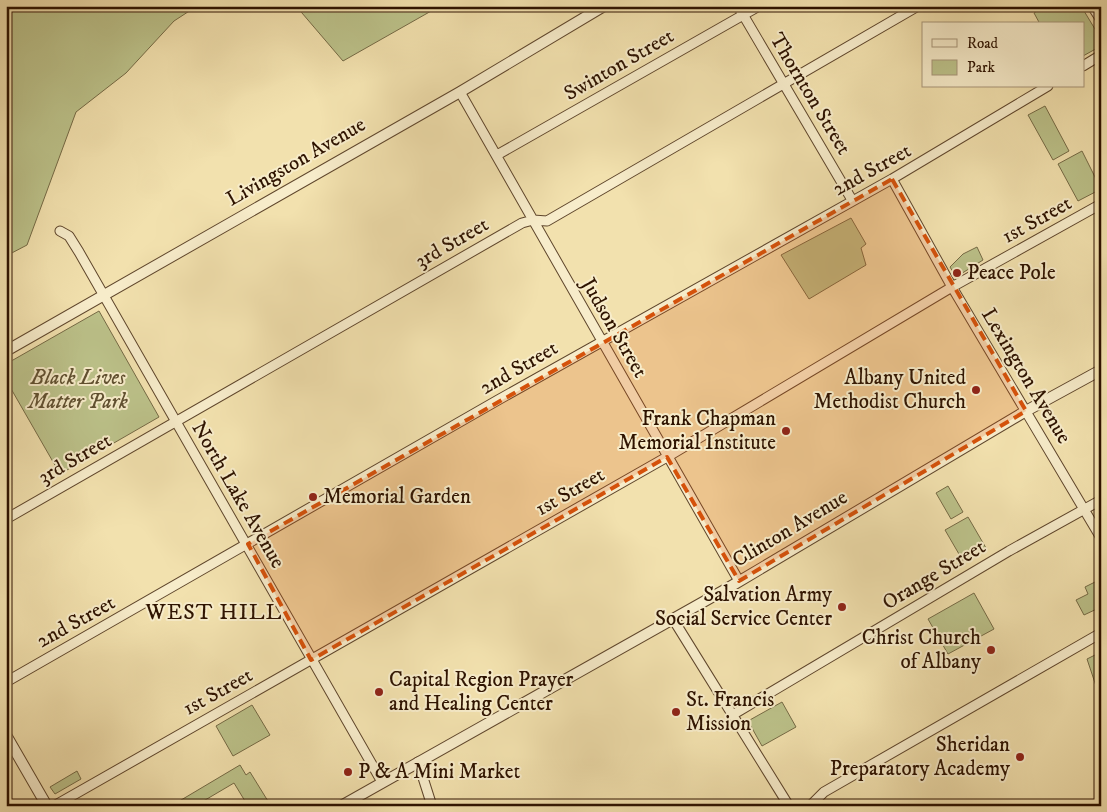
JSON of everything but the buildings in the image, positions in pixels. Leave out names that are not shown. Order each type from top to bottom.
[{"type":"street","name":"Livingston Avenue","points":[[6,351],[460,92],[604,6]]},
{"type":"street","name":"Thornton Street","points":[[738,6],[852,200]]},
{"type":"street","name":"Swinton Street","points":[[497,155],[759,6]]},
{"type":"street","name":"3rd Street","points":[[6,519],[522,223],[533,220],[546,221],[918,6]]},
{"type":"street","points":[[1092,6],[1101,20]]},
{"type":"street","points":[[1084,65],[1101,55]]},
{"type":"street","name":"2nd Street","points":[[6,682],[602,341],[892,179],[1045,88]]},
{"type":"street","name":"Judson Street","points":[[460,92],[739,581]]},
{"type":"street","name":"Lexington Avenue","points":[[892,179],[952,287],[1101,538]]},
{"type":"street","name":"1st Street","points":[[54,806],[667,457],[952,287],[1101,204]]},
{"type":"street","name":"North Lake Avenue","points":[[60,231],[69,236],[102,296],[248,544],[311,660],[382,782]]},
{"type":"street","name":"Clinton Avenue","points":[[341,806],[673,619],[1026,411],[1101,370]]},
{"type":"street","name":"Orange Street","points":[[734,714],[1084,508],[1101,500]]},
{"type":"street","points":[[673,619],[734,714],[789,806]]},
{"type":"street","points":[[810,806],[824,792],[1101,633]]},
{"type":"street","points":[[6,734],[46,806]]},
{"type":"street","points":[[418,762],[432,806]]},
{"type":"highlighted area","points":[[892,179],[1026,411],[739,581],[667,457],[311,660],[248,544]]},
{"type":"green space","points":[[6,6],[197,6],[174,21],[126,73],[76,112],[27,245],[6,256]]},
{"type":"green space","points":[[296,6],[440,6],[343,61]]},
{"type":"green space","points":[[1045,6],[1081,6],[1101,39],[1101,46],[1084,55],[1084,22],[1039,22],[1034,13]]},
{"type":"green space","points":[[1045,106],[1069,151],[1053,160],[1028,115]]},
{"type":"green space","points":[[1082,151],[1101,189],[1078,201],[1058,164]]},
{"type":"green space","points":[[851,218],[866,244],[861,248],[866,265],[809,299],[781,255]]},
{"type":"green space","points":[[977,247],[983,260],[956,277],[950,267],[963,254]]},
{"type":"green space","name":"Black Lives Matter Park","points":[[99,311],[159,417],[60,474],[6,380],[6,364]]},
{"type":"green space","points":[[948,486],[963,512],[951,519],[936,493]]},
{"type":"green space","points":[[968,517],[986,548],[963,561],[945,530]]},
{"type":"green space","points":[[1101,579],[1101,607],[1084,615],[1076,600],[1088,594],[1085,587]]},
{"type":"green space","points":[[974,593],[994,629],[948,654],[928,619]]},
{"type":"green space","points":[[1101,652],[1101,694],[1099,695],[1087,659]]},
{"type":"green space","points":[[782,702],[796,727],[762,746],[748,721]]},
{"type":"green space","points":[[252,705],[270,735],[233,756],[216,726]]},
{"type":"green space","points":[[240,765],[246,775],[250,772],[271,806],[248,806],[234,783],[195,806],[171,806]]},
{"type":"green space","points":[[77,771],[81,779],[55,794],[50,787]]},
{"type":"place","name":"Peace Pole","points":[[957,273]]},
{"type":"place","name":"Albany United Methodist Church","points":[[976,390]]},
{"type":"place","name":"Frank Chapman Memorial Institute","points":[[786,431]]},
{"type":"place","name":"Memorial Garden","points":[[313,497]]},
{"type":"place","name":"Salvation Army Social Service Center","points":[[842,607]]},
{"type":"place","name":"Christ Church of Albany","points":[[991,650]]},
{"type":"place","name":"Capital Region Prayer and Healing Center","points":[[379,692]]},
{"type":"place","name":"St. Francis Mission","points":[[676,712]]},
{"type":"place","name":"Sheridan Preparatory Academy","points":[[1020,757]]},
{"type":"place","name":"P & A Mini Market","points":[[348,772]]},
{"type":"district","name":"WEST HILL","points":[[214,612]]}]
